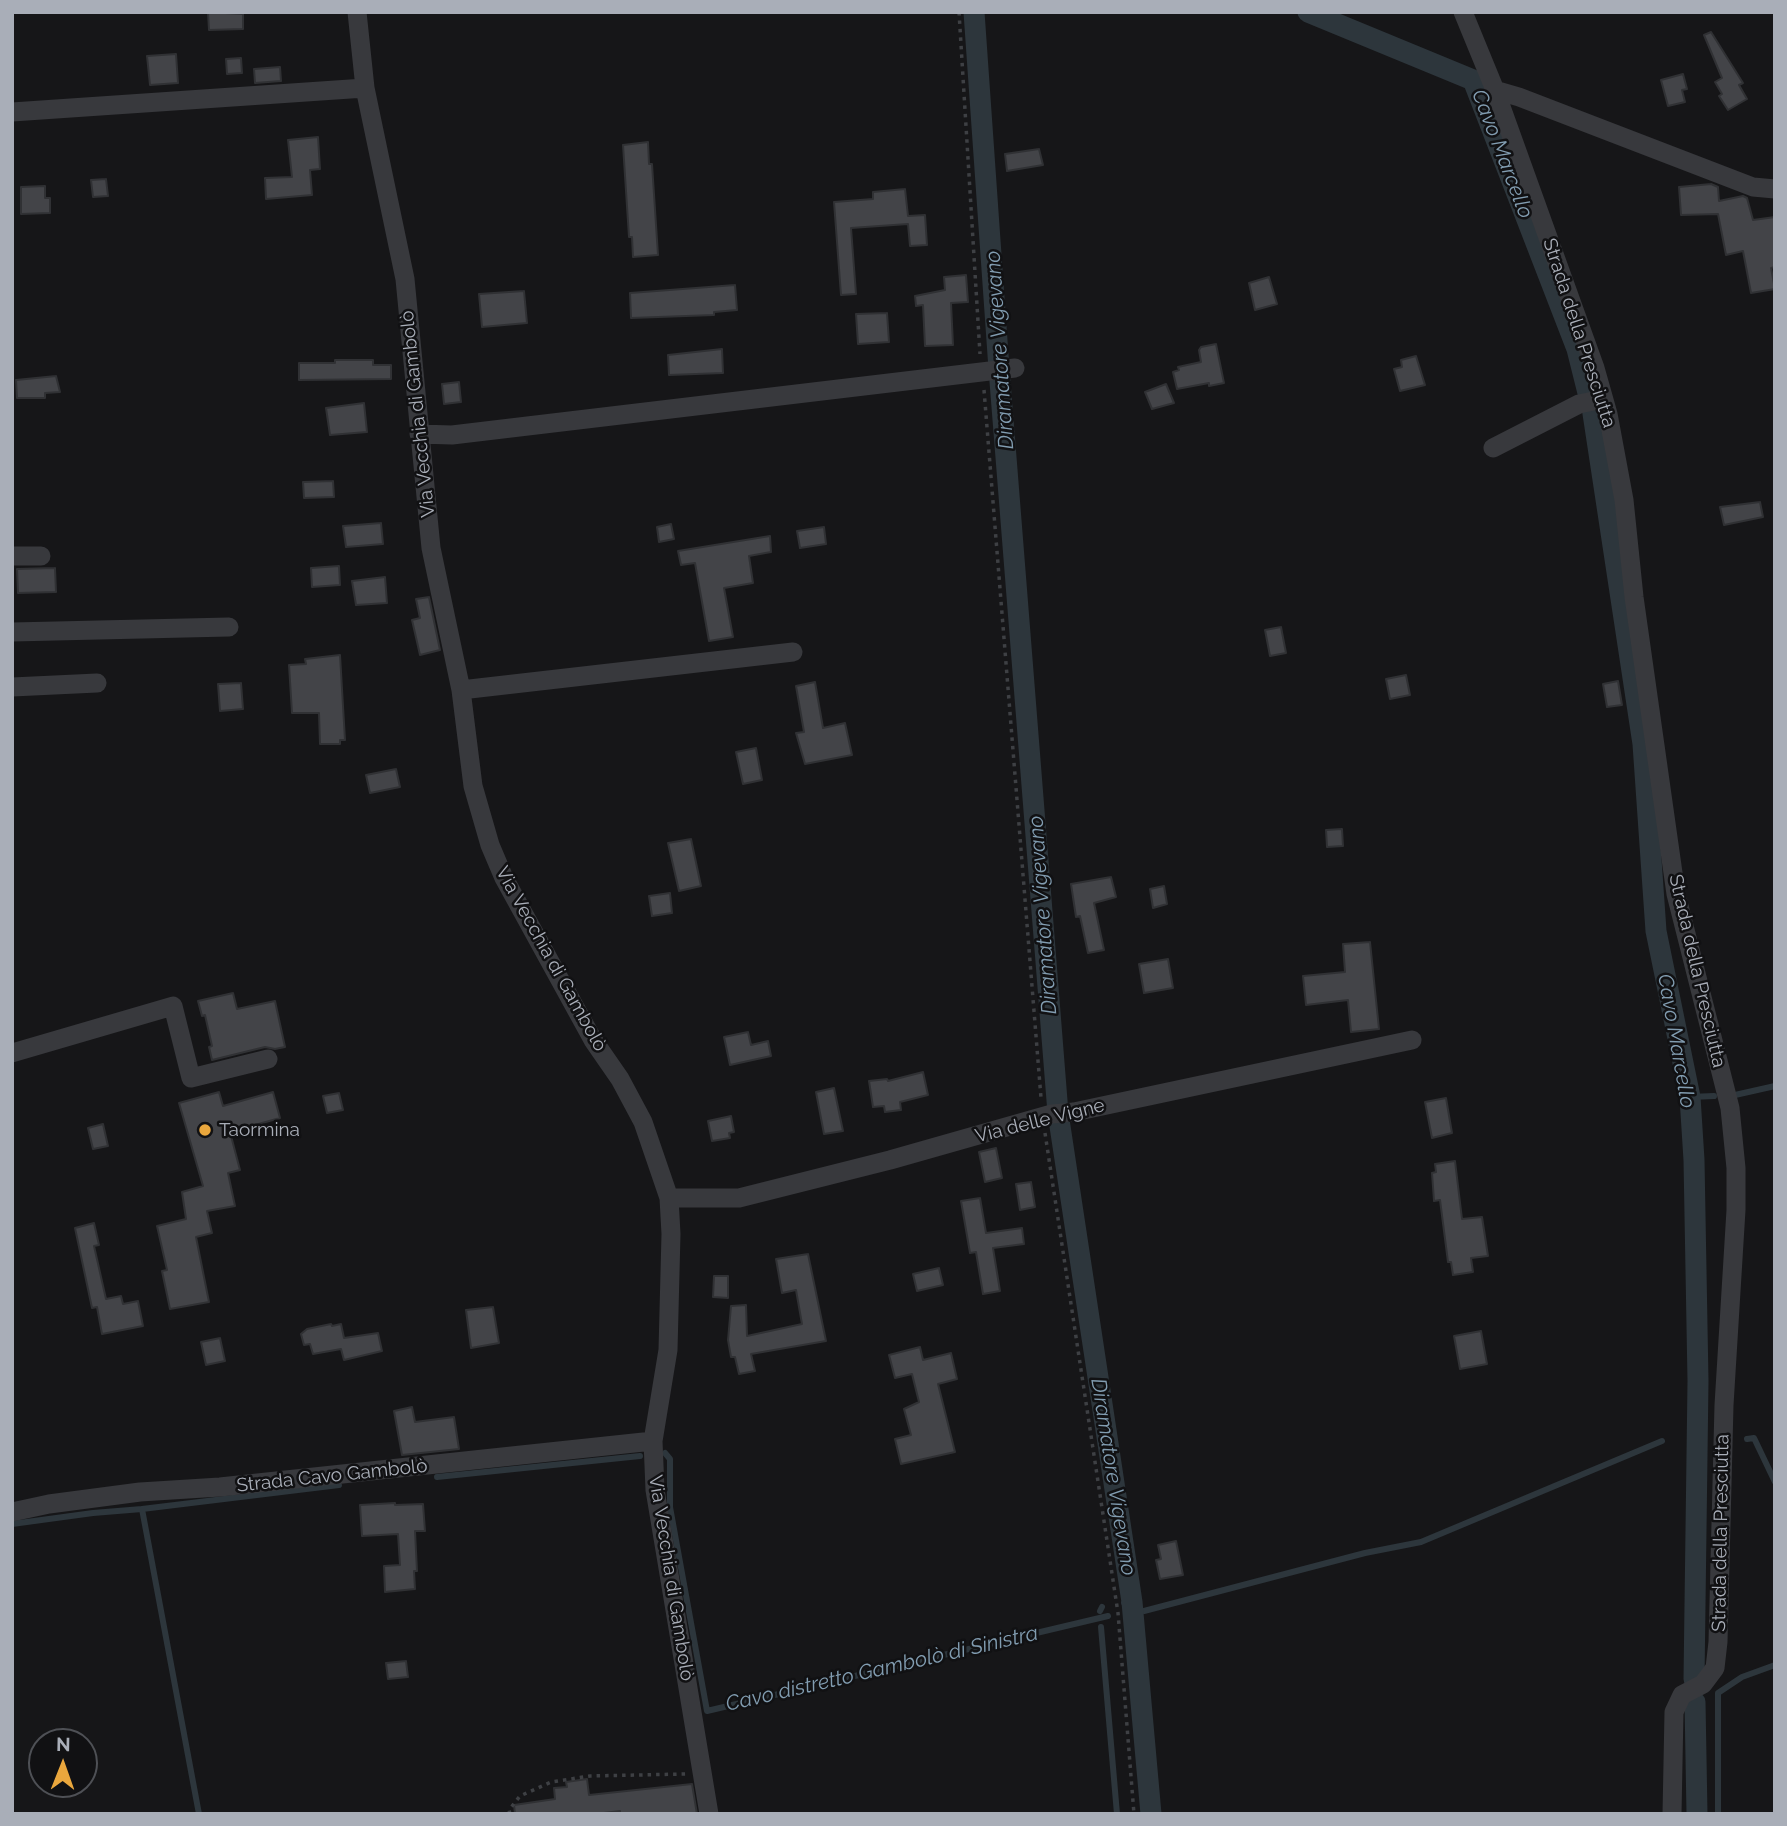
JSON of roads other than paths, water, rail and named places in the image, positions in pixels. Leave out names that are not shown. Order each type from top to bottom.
[{"type":"street","name":"Via Vecchia di Gambolò","points":[[357,12],[365,88],[405,279],[431,548],[461,690],[473,786],[490,845],[522,914],[643,1122],[669,1198],[671,1234],[668,1350],[653,1441],[655,1490],[709,1814]]},
{"type":"street","name":"Strada della Presciutta","points":[[1463,12],[1495,90],[1595,368],[1616,452],[1676,894],[1730,1108],[1736,1168],[1736,1210],[1724,1405],[1718,1642],[1714,1668],[1703,1684],[1682,1695],[1674,1712],[1672,1814]]},
{"type":"street","points":[[12,112],[365,88]]},
{"type":"street","points":[[1495,90],[1753,187],[1775,190]]},
{"type":"street","points":[[419,434],[452,435],[1015,368]]},
{"type":"street","points":[[1493,448],[1579,404],[1603,399]]},
{"type":"street","points":[[12,556],[41,556]]},
{"type":"street","points":[[12,632],[229,627]]},
{"type":"street","points":[[461,690],[793,652]]},
{"type":"street","points":[[12,687],[97,683]]},
{"type":"street","points":[[12,1052],[173,1006],[191,1078],[268,1059]]},
{"type":"street","name":"Via delle Vigne","points":[[669,1198],[739,1198],[890,1160],[1052,1114],[1074,1112],[1412,1040]]},
{"type":"street","name":"Strada Cavo Gambolò","points":[[12,1512],[49,1504],[140,1492],[220,1487],[653,1441]]},
{"type":"waterway","name":"Diramatore Vigevano","points":[[974,12],[999,369],[1058,1113],[1132,1602],[1151,1814]]},
{"type":"waterway","name":"Cavo Marcello","points":[[1308,12],[1473,80],[1577,349],[1589,397]]},
{"type":"waterway","name":"Cavo Marcello","points":[[1592,407],[1643,744],[1656,931],[1690,1097],[1694,1160],[1698,1381],[1694,1679]]},
{"type":"waterway","points":[[1735,1095],[1775,1086]]},
{"type":"waterway","points":[[1690,1097],[1714,1096]]},
{"type":"waterway","name":"Cavo distretto Gambolò di Sinistra","points":[[1747,1439],[1754,1438],[1775,1482]]},
{"type":"waterway","name":"Cavo distretto Gambolò di Sinistra","points":[[1144,1611],[1365,1553],[1421,1542],[1662,1441]]},
{"type":"waterway","name":"Cavo distretto Gambolò di Sinistra","points":[[665,1453],[670,1459],[670,1507],[707,1711],[1108,1616]]},
{"type":"waterway","name":"Cavo distretto Gambolò di Sinistra","points":[[437,1477],[640,1456]]},
{"type":"waterway","name":"Cavo distretto Gambolò di Sinistra","points":[[12,1524],[339,1485]]},
{"type":"waterway","name":"Cavo distretto Gambolò di Sinistra","points":[[142,1509],[199,1814]]},
{"type":"waterway","name":"Cavo distretto Gambolò di Sinistra","points":[[1124,1603],[1132,1602]]},
{"type":"waterway","name":"Cavo distretto Gambolò di Sinistra","points":[[1100,1611],[1102,1607]]},
{"type":"waterway","name":"Cavo distretto Gambolò di Sinistra","points":[[1101,1627],[1117,1814]]},
{"type":"waterway","points":[[1718,1814],[1718,1693],[1742,1677],[1775,1665]]},
{"type":"waterway","name":"Cavo Marcello","points":[[1695,1702],[1697,1814]]},
{"type":"place","name":"Taormina","points":[[205,1130]]}]
